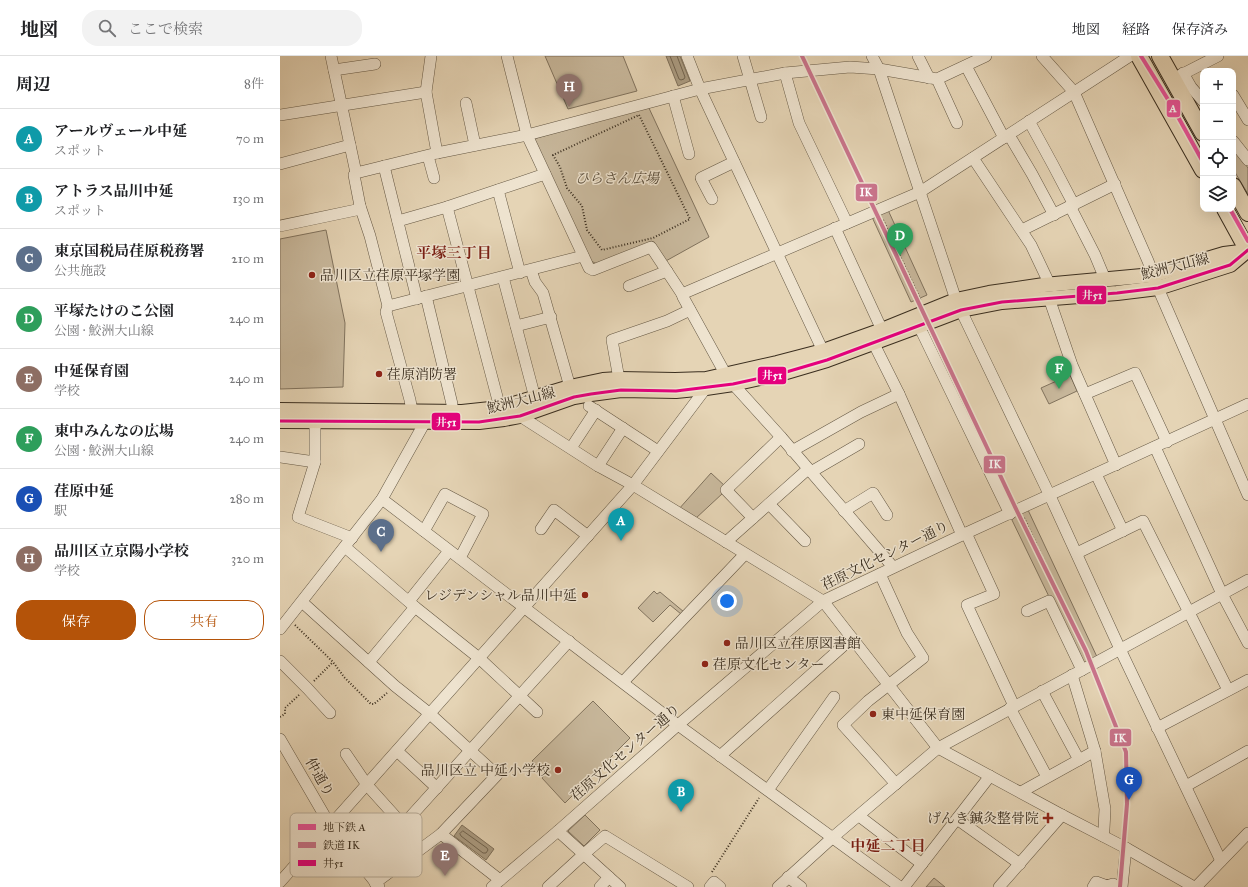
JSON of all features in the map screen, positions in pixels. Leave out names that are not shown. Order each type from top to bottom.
[{"type":"highway","points":[[1139,56],[1200,165]]},
{"type":"highway","points":[[1160,56],[1178,76],[1200,126]]},
{"type":"highway","points":[[1236,191],[1248,213]]},
{"type":"highway","points":[[1227,212],[1248,251]]},
{"type":"main road","name":"鮫洲大山線","points":[[280,410],[315,415],[426,417],[479,422],[520,416],[574,398],[591,394],[621,390],[676,390],[706,388],[777,363],[823,351],[989,294],[1049,291],[1117,293],[1156,281],[1230,265],[1248,251]]},
{"type":"main road","name":"鮫洲大山線","points":[[1049,291],[1105,279],[1156,281]]},
{"type":"main road","name":"鮫洲大山線","points":[[280,421],[315,415],[412,411],[426,417],[504,407],[589,382],[619,379],[729,379],[783,373],[874,344],[919,326],[959,305]]},
{"type":"street","points":[[331,56],[356,173],[354,175],[360,206],[370,236],[388,306],[386,312],[412,411]]},
{"type":"street","points":[[431,56],[426,92],[434,178]]},
{"type":"street","points":[[507,56],[527,135],[589,268],[593,270],[651,247],[682,294],[729,379],[893,567]]},
{"type":"street","points":[[687,56],[700,89],[823,351]]},
{"type":"street","points":[[743,56],[761,117]]},
{"type":"street","points":[[872,56],[879,70],[959,305],[1221,861]]},
{"type":"street","points":[[918,56],[933,79],[957,123]]},
{"type":"street","points":[[356,173],[432,154],[527,135],[700,89],[785,73],[850,67],[933,79],[966,66],[986,56]]},
{"type":"street","points":[[1042,56],[1074,92],[1248,495]]},
{"type":"street","points":[[682,294],[920,192],[1130,56]]},
{"type":"street","points":[[1200,98],[1191,87],[1178,76],[1218,56]]},
{"type":"street","points":[[334,70],[375,64]]},
{"type":"street","points":[[966,66],[1006,136],[1032,174],[1054,214]]},
{"type":"street","points":[[785,73],[799,123],[847,223]]},
{"type":"street","points":[[280,115],[342,104],[426,92]]},
{"type":"street","points":[[673,96],[690,154]]},
{"type":"street","points":[[1236,99],[1248,120]]},
{"type":"street","points":[[466,103],[475,145]]},
{"type":"street","points":[[1029,121],[1053,164],[1105,279]]},
{"type":"street","points":[[1236,144],[1248,160]]},
{"type":"street","points":[[280,164],[350,146]]},
{"type":"street","points":[[973,158],[1031,245],[1049,291],[1072,365],[1116,466]]},
{"type":"street","points":[[712,199],[701,178],[734,162]]},
{"type":"street","points":[[384,166],[398,221],[422,298],[452,404]]},
{"type":"street","points":[[398,221],[447,207],[544,174]]},
{"type":"street","points":[[1022,230],[1114,184]]},
{"type":"street","points":[[498,190],[520,273]]},
{"type":"street","points":[[280,226],[356,210],[360,206]]},
{"type":"street","points":[[447,207],[468,286],[504,407],[598,466],[633,485],[823,601],[938,748],[1126,848],[1195,887],[1248,832]]},
{"type":"street","points":[[835,228],[882,330]]},
{"type":"street","points":[[388,306],[583,256]]},
{"type":"street","points":[[532,270],[535,282],[543,293],[551,317],[570,387]]},
{"type":"street","points":[[629,286],[667,271]]},
{"type":"street","points":[[503,277],[535,398]]},
{"type":"street","points":[[619,379],[612,340],[667,321],[690,310]]},
{"type":"street","points":[[516,326],[551,317]]},
{"type":"street","points":[[919,326],[1015,512]]},
{"type":"street","points":[[874,344],[994,594],[967,606],[1012,707],[1047,777]]},
{"type":"street","points":[[1085,394],[1135,373],[1167,442]]},
{"type":"street","points":[[341,813],[633,485],[706,388]]},
{"type":"street","points":[[792,451],[861,412],[899,394]]},
{"type":"street","name":"荏原文化センター通り","points":[[496,885],[678,725],[823,601],[964,534],[1116,466],[1248,404]]},
{"type":"street","points":[[570,448],[592,408],[658,451]]},
{"type":"street","points":[[315,415],[315,462],[298,517],[352,538]]},
{"type":"street","points":[[280,629],[382,499],[426,417]]},
{"type":"street","points":[[598,466],[623,428]]},
{"type":"street","points":[[753,518],[726,490],[781,438]]},
{"type":"street","points":[[726,542],[768,504],[809,471],[859,444]]},
{"type":"street","points":[[1155,447],[1222,594],[1248,643]]},
{"type":"street","points":[[280,457],[315,462]]},
{"type":"street","points":[[1096,474],[1123,531]]},
{"type":"street","points":[[844,511],[873,493],[887,515]]},
{"type":"street","points":[[424,531],[445,494],[483,514],[460,558]]},
{"type":"street","points":[[382,499],[678,725],[900,887]]},
{"type":"street","points":[[768,504],[805,540]]},
{"type":"street","points":[[541,529],[554,510],[588,536]]},
{"type":"street","points":[[1077,553],[1143,521],[1228,690]]},
{"type":"street","points":[[345,547],[479,658],[537,712]]},
{"type":"street","points":[[369,662],[450,550]]},
{"type":"street","points":[[622,682],[745,554]]},
{"type":"street","points":[[880,574],[906,633],[923,658],[868,701],[843,725],[896,784]]},
{"type":"street","points":[[778,887],[832,838],[938,748],[1248,580]]},
{"type":"street","points":[[1027,611],[1049,601],[1082,670]]},
{"type":"street","points":[[302,602],[497,775],[441,834],[422,849]]},
{"type":"street","points":[[720,756],[852,638]]},
{"type":"street","points":[[415,813],[569,641]]},
{"type":"street","points":[[280,662],[330,713]]},
{"type":"street","points":[[1072,675],[1095,751],[1105,809],[1103,836]]},
{"type":"street","points":[[1158,728],[1248,680]]},
{"type":"street","points":[[1044,690],[1079,760]]},
{"type":"street","points":[[766,789],[834,697]]},
{"type":"street","name":"仲通り","points":[[280,738],[323,813]]},
{"type":"street","points":[[397,751],[437,788]]},
{"type":"street","points":[[1021,792],[1095,751]]},
{"type":"street","points":[[1186,786],[1248,751]]},
{"type":"street","points":[[346,754],[367,785],[393,813]]},
{"type":"street","points":[[904,887],[990,776]]},
{"type":"street","points":[[1000,887],[1062,815]]},
{"type":"street","points":[[859,816],[922,864]]},
{"type":"street","points":[[957,819],[1020,864]]},
{"type":"street","points":[[558,831],[620,887]]},
{"type":"street","points":[[441,834],[496,885]]},
{"type":"street","points":[[548,887],[605,836],[688,887]]},
{"type":"street","points":[[1122,887],[1126,848]]},
{"type":"street","points":[[280,882],[290,871]]},
{"type":"street","name":"仲通り","points":[[371,877],[377,885]]},
{"type":"street","points":[[377,885],[387,877]]},
{"type":"street","points":[[600,887],[609,877]]},
{"type":"street","points":[[788,877],[801,887]]},
{"type":"street","points":[[710,882],[714,882],[720,887]]},
{"type":"street","points":[[1093,887],[1096,882],[1107,886],[1112,884],[1117,887]]},
{"type":"path","points":[[639,115],[690,219],[653,238],[602,250],[587,230],[582,206],[567,188],[560,167],[553,154],[639,115]]},
{"type":"path","points":[[878,210],[923,305]]},
{"type":"path","points":[[1015,512],[1083,644]]},
{"type":"path","points":[[289,618],[333,662],[344,677],[371,704],[374,704],[395,686]]},
{"type":"path","points":[[710,882],[766,789]]},
{"type":"green space","points":[[545,56],[623,56],[637,91],[568,109]]},
{"type":"green space","name":"ひらさん広場","points":[[648,106],[709,237],[664,262],[652,242],[597,264],[591,261],[533,139]]},
{"type":"green space","points":[[1236,150],[1248,168],[1248,194],[1236,174]]},
{"type":"green space","points":[[888,210],[927,295],[911,302],[872,217]]},
{"type":"green space","name":"品川区立荏原平塚学園","points":[[326,230],[345,323],[343,387],[280,389],[280,239]]},
{"type":"green space","points":[[1070,375],[1077,391],[1049,404],[1041,388]]},
{"type":"green space","points":[[711,473],[726,487],[723,493],[695,519],[678,510]]},
{"type":"green space","points":[[1028,510],[1098,659],[1083,667],[1011,518]]},
{"type":"green space","points":[[654,591],[657,594],[660,592],[684,612],[681,614],[670,605],[653,622],[638,608]]},
{"type":"green space","points":[[593,701],[630,738],[565,803],[542,778],[545,774],[532,761]]},
{"type":"green space","points":[[585,815],[600,830],[584,846],[568,831]]},
{"type":"green space","points":[[934,878],[945,887],[926,887]]},
{"type":"water","points":[[666,56],[680,56],[690,81],[678,86]]},
{"type":"water","points":[[462,825],[494,849],[486,860],[454,836]]},
{"type":"metro line","name":"A","points":[[1141,56],[1172,106],[1200,157]]},
{"type":"metro line","name":"A","points":[[1232,212],[1248,241]]},
{"type":"rail line","name":"IK","points":[[802,56],[1017,511],[1086,651],[1126,752],[1127,804],[1120,887]]},
{"type":"transit line","name":"井51","points":[[280,421],[479,422],[520,416],[574,397],[591,394],[621,390],[676,391],[733,384],[783,373],[827,360],[961,310],[1002,302],[1117,293],[1158,288],[1230,265],[1248,250]]},
{"type":"place","name":"品川区立京陽小学校","points":[[569,107]]},
{"type":"place","name":"平塚たけのこ公園","points":[[900,256]]},
{"type":"place","name":"品川区立荏原平塚学園","points":[[312,275]]},
{"type":"place","name":"荏原消防署","points":[[379,374]]},
{"type":"place","name":"東中みんなの広場","points":[[1059,389]]},
{"type":"place","name":"アールヴェール中延","points":[[621,541]]},
{"type":"place","name":"東京国税局荏原税務署","points":[[381,552]]},
{"type":"place","name":"レジデンシャル品川中延","points":[[585,595]]},
{"type":"place","name":"品川区立荏原図書館","points":[[727,643]]},
{"type":"place","name":"荏原文化センター","points":[[705,664]]},
{"type":"place","name":"東中延保育園","points":[[873,714]]},
{"type":"place","name":"品川区立 中延小学校","points":[[558,770]]},
{"type":"place","name":"荏原中延","points":[[1129,800]]},
{"type":"place","name":"アトラス品川中延","points":[[681,812]]},
{"type":"place","name":"げんき鍼灸整骨院","points":[[1048,818]]},
{"type":"place","name":"中延保育園","points":[[445,876]]},
{"type":"district","name":"平塚三丁目","points":[[454,253]]},
{"type":"district","name":"中延二丁目","points":[[888,846]]}]
